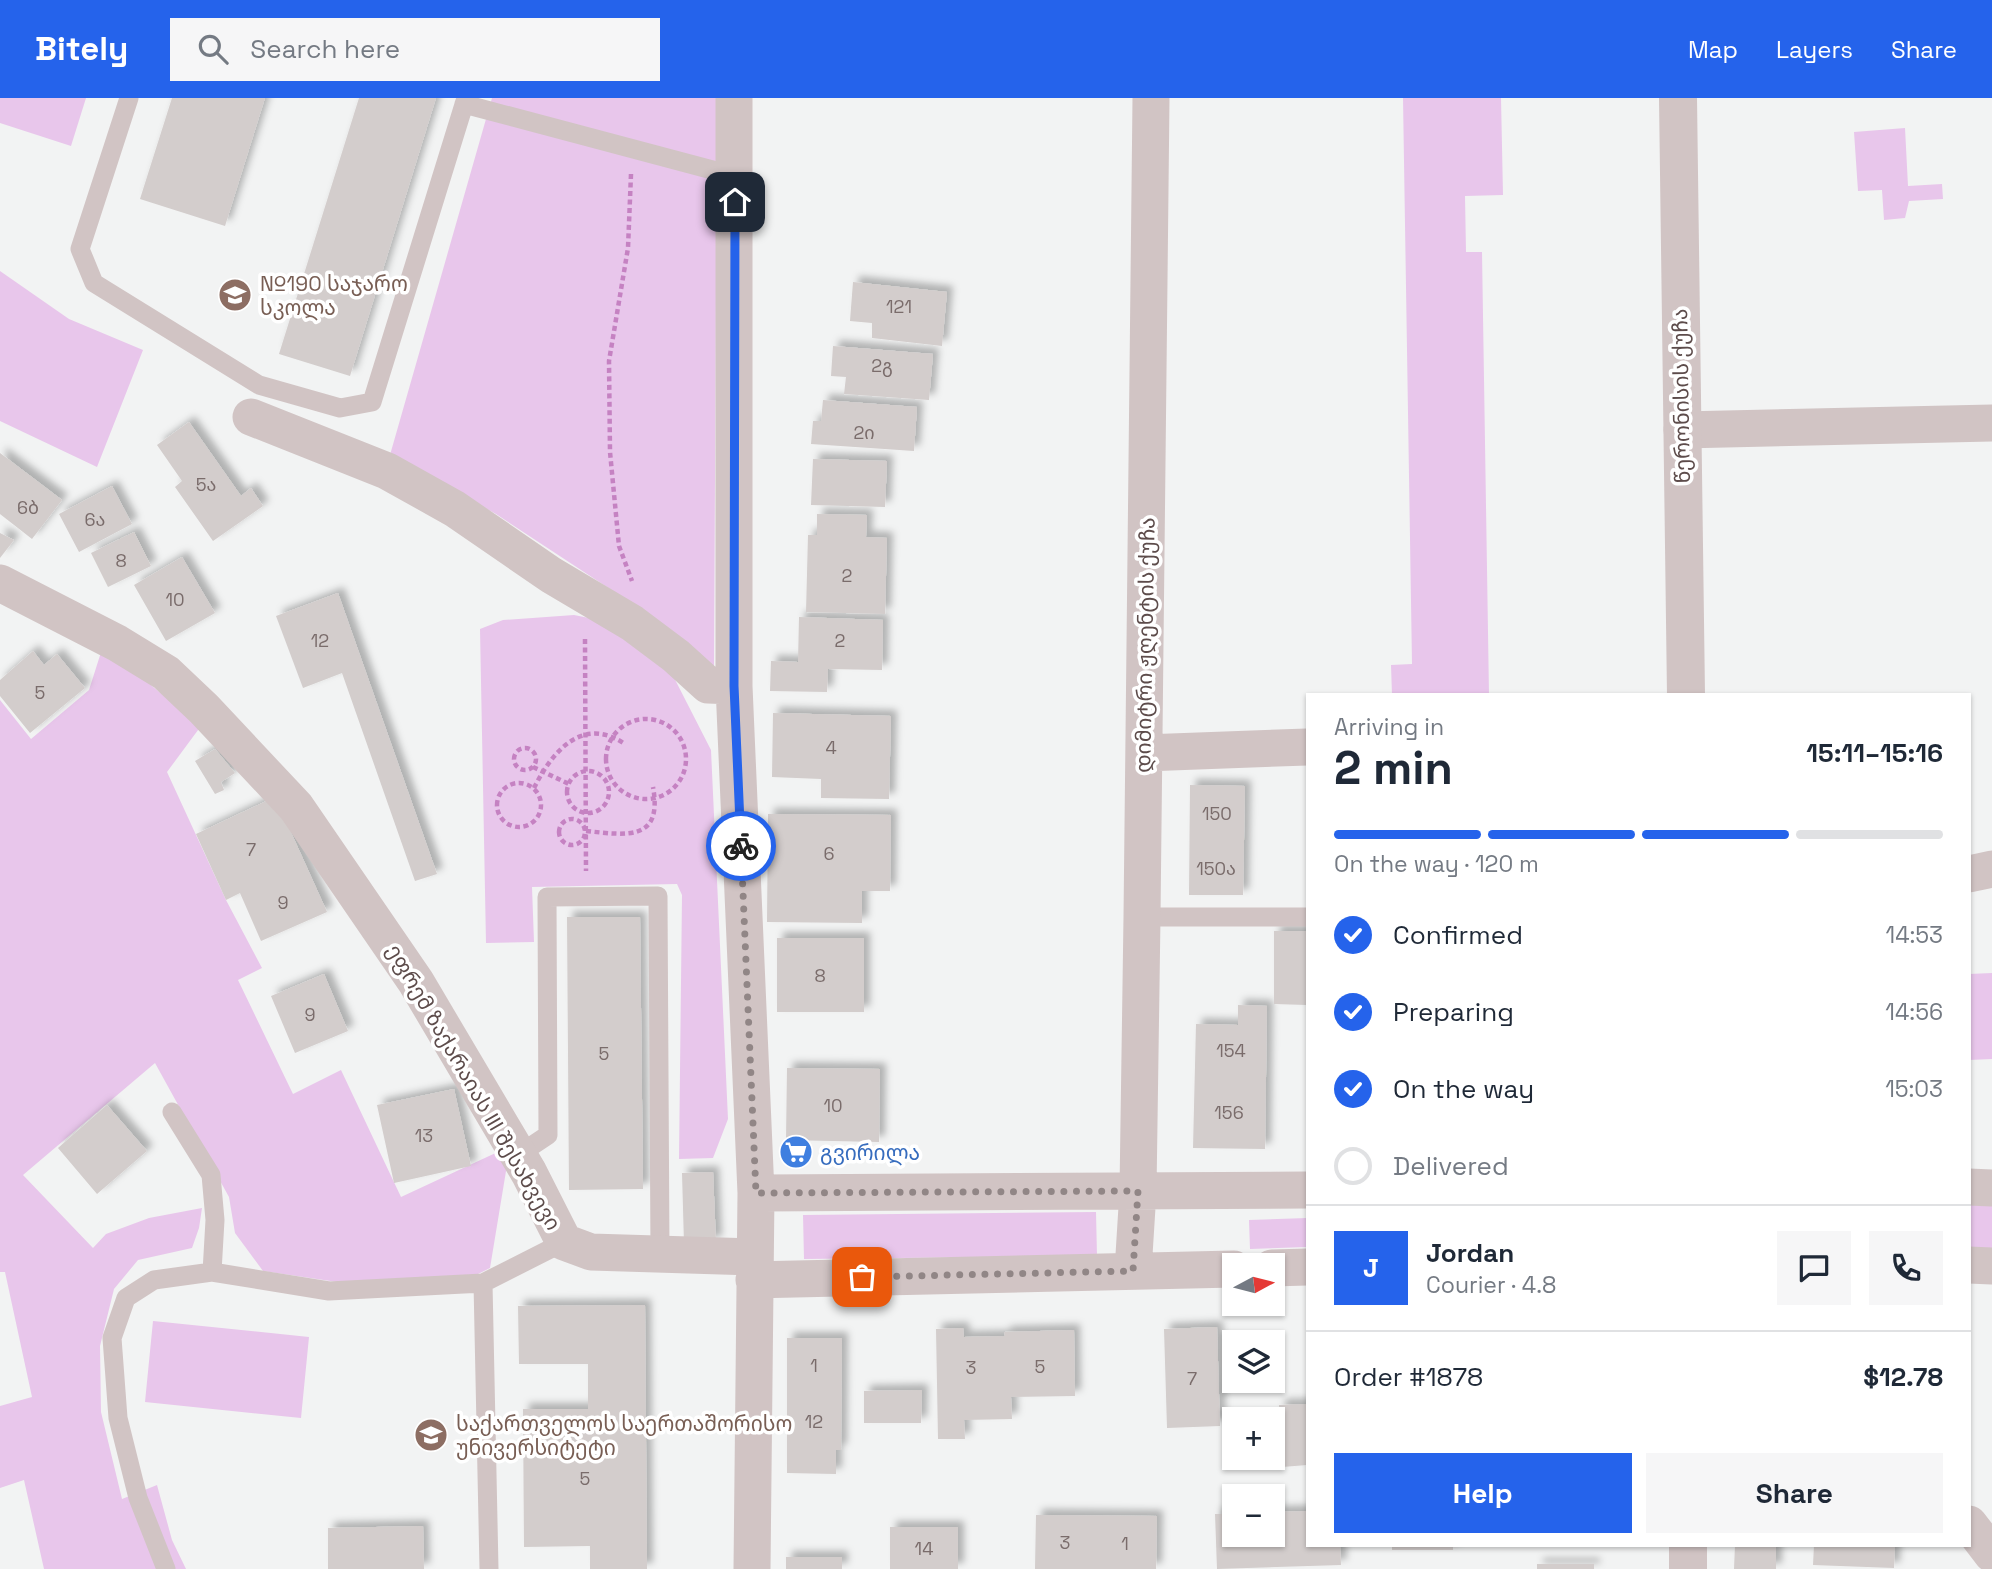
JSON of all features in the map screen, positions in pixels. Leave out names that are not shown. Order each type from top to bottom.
[{"type":"street","points":[[734,98],[734,686],[756,1193],[752,1569]]},
{"type":"street","name":"დიმიტრი ჟღენტის ქუჩა","points":[[1133,1271],[1138,1191],[1151,98]]},
{"type":"street","name":"წერონისის ქუჩა","points":[[1678,98],[1686,693]]},
{"type":"street","points":[[251,417],[387,471],[456,509],[551,575],[632,623],[676,656],[708,685],[734,686]]},
{"type":"street","points":[[1682,430],[1992,424]]},
{"type":"street","name":"ეფრემ ზაქარაიას III შესახვევი","points":[[0,583],[117,643],[166,673],[204,709],[296,807],[416,982],[518,1155],[564,1242],[591,1252],[660,1254],[754,1268],[1222,1269]]},
{"type":"street","points":[[1144,752],[1306,747]]},
{"type":"street","points":[[1971,874],[1992,869]]},
{"type":"street","points":[[1971,1187],[1992,1188]]},
{"type":"street","points":[[756,1193],[1306,1190]]},
{"type":"street","points":[[1971,1265],[1992,1266]]},
{"type":"street","points":[[1285,1268],[1306,1267]]},
{"type":"street","points":[[1971,1527],[1992,1554]]},
{"type":"street","points":[[1688,1547],[1688,1569]]},
{"type":"lane","points":[[129,98],[80,249],[94,283],[259,385],[340,408],[372,402],[465,101],[735,176]]},
{"type":"lane","points":[[518,1155],[548,1135],[547,897],[658,896],[660,1254]]},
{"type":"lane","points":[[1142,917],[1306,916]]},
{"type":"lane","points":[[172,1112],[211,1175],[215,1220],[212,1272]]},
{"type":"lane","points":[[166,1569],[138,1497],[118,1418],[112,1338],[126,1298],[154,1280],[212,1272],[329,1291],[483,1283],[564,1242]]},
{"type":"lane","points":[[483,1283],[489,1569]]},
{"type":"path","points":[[632,148],[628,248],[608,361],[610,452],[620,546],[634,586]]},
{"type":"path","points":[[585,629],[587,897]]},
{"type":"path","points":[[607,778],[607,750],[612,738],[621,728],[633,721],[658,721],[670,727],[685,748],[684,774],[667,794],[642,800],[629,796],[607,778],[587,771],[580,773],[569,784],[567,795],[573,808],[587,813],[600,810],[608,798],[607,778]]},
{"type":"path","points":[[534,789],[542,771],[562,747],[573,739],[586,734],[602,733],[625,744]]},
{"type":"path","points":[[533,767],[536,760],[534,752],[525,747],[518,750],[514,756],[516,767],[523,770],[533,767],[569,784]]},
{"type":"path","points":[[522,783],[534,789],[538,794],[540,808],[534,820],[522,826],[514,826],[502,819],[497,808],[499,794],[503,789],[508,785],[522,783]]},
{"type":"path","points":[[586,831],[621,835],[643,831],[652,820],[656,807],[653,787]]},
{"type":"path","points":[[574,820],[582,824],[586,831],[583,839],[573,845],[565,842],[560,831],[563,824],[574,820]]},
{"type":"shaded area","points":[[0,98],[86,98],[71,146],[0,123]]},
{"type":"shaded area","points":[[492,98],[717,98],[714,670],[616,593],[496,514],[390,455]]},
{"type":"shaded area","points":[[1403,98],[1501,98],[1503,195],[1465,196],[1466,252],[1482,252],[1489,693],[1392,693],[1391,665],[1412,664]]},
{"type":"shaded area","points":[[1905,128],[1908,186],[1942,184],[1943,199],[1909,201],[1905,218],[1884,220],[1882,190],[1858,191],[1854,132]]},
{"type":"shaded area","points":[[0,271],[69,319],[143,350],[97,467],[0,421]]},
{"type":"shaded area","points":[[574,615],[614,623],[665,660],[711,750],[728,1119],[713,1158],[679,1159],[682,895],[677,884],[532,887],[534,942],[486,943],[480,629],[503,620]]},
{"type":"shaded area","points":[[103,646],[201,726],[167,772],[226,900],[262,968],[238,980],[293,1094],[341,1070],[401,1197],[502,1150],[508,1159],[490,1268],[454,1286],[344,1283],[263,1271],[235,1233],[229,1197],[155,1063],[23,1175],[93,1248],[106,1234],[149,1218],[202,1208],[192,1248],[138,1260],[114,1289],[100,1346],[101,1412],[122,1499],[157,1485],[172,1540],[186,1569],[44,1569],[24,1480],[0,1488],[0,1406],[32,1397],[5,1272],[0,1272],[0,700],[31,739],[89,690]]},
{"type":"shaded area","points":[[1992,973],[1992,1059],[1971,1060],[1971,974]]},
{"type":"shaded area","points":[[1971,1202],[1992,1203],[1992,1252],[1971,1251]]},
{"type":"shaded area","points":[[1096,1212],[1097,1256],[804,1259],[803,1215]]},
{"type":"shaded area","points":[[1306,1218],[1306,1247],[1250,1249],[1249,1220]]},
{"type":"shaded area","points":[[153,1321],[309,1337],[301,1418],[145,1402]]},
{"type":"building","points":[[172,98],[265,98],[225,226],[140,199]]},
{"type":"building","points":[[359,98],[436,98],[350,376],[279,354]]},
{"type":"building","points":[[853,282],[947,292],[942,346],[872,338],[872,323],[850,321]]},
{"type":"building","points":[[833,346],[933,354],[929,400],[844,394],[846,377],[831,376]]},
{"type":"building","points":[[823,400],[917,407],[914,451],[811,444],[813,421],[821,421]]},
{"type":"building","points":[[189,422],[241,496],[251,488],[263,506],[213,541],[175,487],[182,481],[157,445]]},
{"type":"building","points":[[0,453],[62,500],[32,539],[0,514]]},
{"type":"building","points":[[813,459],[887,461],[885,507],[811,505]]},
{"type":"building","points":[[112,486],[132,524],[79,552],[59,514]]},
{"type":"building","points":[[817,514],[867,515],[866,537],[887,538],[885,614],[806,612],[808,535],[817,535]]},
{"type":"building","points":[[134,532],[151,566],[108,587],[91,553]]},
{"type":"building","points":[[0,533],[14,540],[0,558]]},
{"type":"building","points":[[182,557],[215,613],[166,641],[134,585]]},
{"type":"building","points":[[338,593],[437,874],[415,881],[342,673],[303,688],[276,616]]},
{"type":"building","points":[[799,617],[883,620],[882,670],[828,669],[827,692],[770,691],[771,661],[798,662]]},
{"type":"building","points":[[33,651],[44,665],[57,654],[85,688],[30,733],[0,696],[0,680]]},
{"type":"building","points":[[773,713],[891,716],[889,799],[821,798],[821,779],[772,777]]},
{"type":"building","points":[[215,749],[235,773],[221,782],[224,790],[215,794],[195,761]]},
{"type":"building","points":[[1190,785],[1245,786],[1243,895],[1189,895]]},
{"type":"building","points":[[275,797],[327,912],[261,941],[240,893],[226,900],[196,834]]},
{"type":"building","points":[[768,814],[891,815],[890,891],[862,891],[862,923],[767,922]]},
{"type":"building","points":[[567,917],[640,917],[643,1189],[569,1190]]},
{"type":"building","points":[[1274,931],[1306,931],[1306,1005],[1274,1004]]},
{"type":"building","points":[[777,938],[864,938],[864,1012],[777,1012]]},
{"type":"building","points":[[324,974],[348,1031],[295,1053],[271,996]]},
{"type":"building","points":[[1238,1005],[1267,1006],[1265,1149],[1193,1148],[1196,1024],[1238,1025]]},
{"type":"building","points":[[787,1068],[880,1069],[879,1142],[786,1140]]},
{"type":"building","points":[[454,1089],[471,1166],[394,1183],[377,1105]]},
{"type":"building","points":[[107,1105],[147,1151],[97,1194],[58,1148]]},
{"type":"building","points":[[713,1172],[716,1242],[684,1244],[682,1173]]},
{"type":"building","points":[[645,1305],[647,1569],[590,1569],[590,1546],[524,1547],[523,1409],[588,1409],[588,1364],[519,1364],[518,1306]]},
{"type":"building","points":[[1217,1327],[1220,1426],[1167,1428],[1164,1329]]},
{"type":"building","points":[[963,1328],[964,1337],[1005,1336],[1004,1332],[1074,1330],[1075,1396],[1011,1397],[1012,1419],[964,1420],[965,1439],[938,1439],[936,1329]]},
{"type":"building","points":[[787,1338],[842,1338],[841,1450],[836,1450],[836,1474],[787,1473]]},
{"type":"building","points":[[922,1390],[921,1423],[864,1423],[864,1391]]},
{"type":"building","points":[[1306,1404],[1306,1465],[1285,1467],[1285,1407],[1279,1407]]},
{"type":"building","points":[[1306,1511],[1306,1547],[1340,1547],[1341,1565],[1217,1569],[1215,1514],[1222,1514],[1222,1547],[1285,1547],[1285,1512]]},
{"type":"building","points":[[1036,1515],[1157,1516],[1156,1569],[1035,1569]]},
{"type":"building","points":[[423,1526],[424,1569],[328,1569],[328,1528]]},
{"type":"building","points":[[890,1527],[958,1527],[958,1569],[890,1569]]},
{"type":"building","points":[[1392,1547],[1453,1547],[1453,1550],[1392,1550]]},
{"type":"building","points":[[1735,1547],[1776,1547],[1776,1569],[1734,1569]]},
{"type":"building","points":[[1814,1547],[1895,1547],[1894,1568],[1813,1565]]},
{"type":"building","points":[[786,1557],[842,1557],[842,1569],[786,1569]]},
{"type":"building","points":[[1537,1564],[1594,1564],[1594,1569],[1537,1569]]},
{"type":"way so far","points":[[741,846],[756,1193],[1138,1191],[1133,1271],[862,1277]]},
{"type":"place","name":"№190 საჯარო სკოლა","points":[[235,295]]},
{"type":"place","name":"გვირილა","points":[[796,1152]]},
{"type":"place","name":"საქართველოს საერთაშორისო უნივერსიტეტი","points":[[431,1435]]},
{"type":"route","points":[[735,202],[734,686],[741,846]]}]
